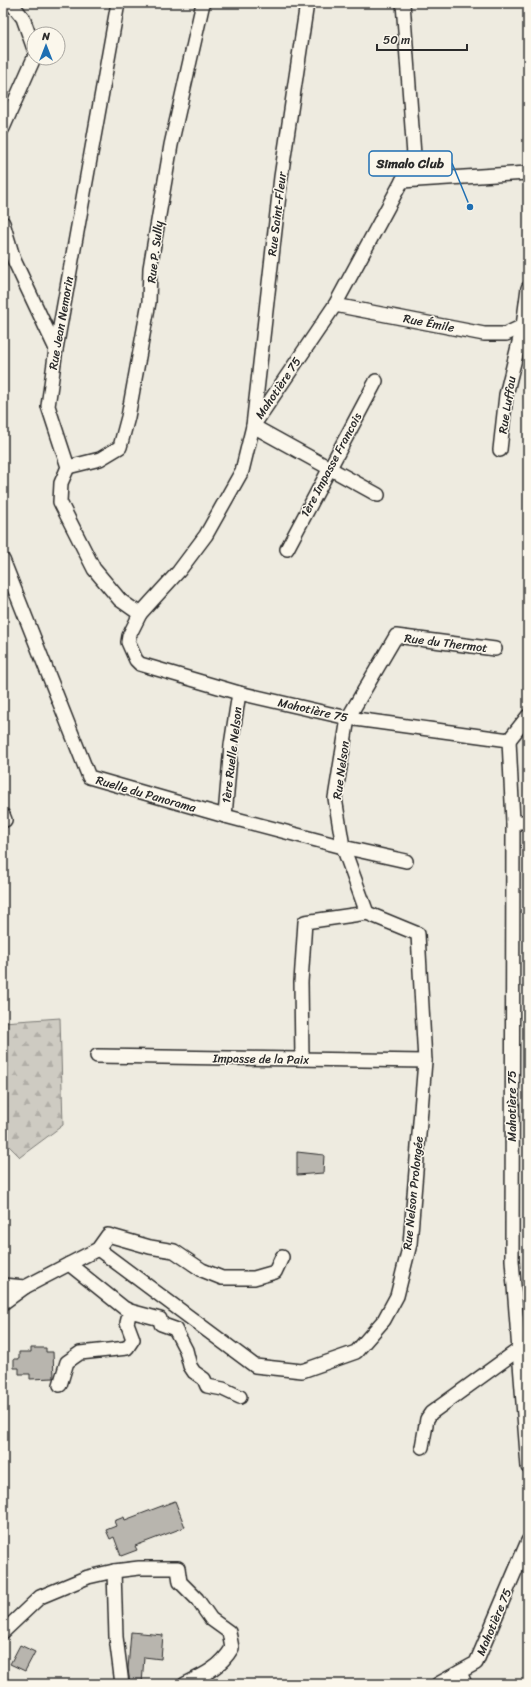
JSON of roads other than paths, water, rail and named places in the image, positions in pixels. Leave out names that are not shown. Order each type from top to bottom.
[{"type":"street","points":[[11,3],[23,18],[26,27]]},
{"type":"street","name":"Rue Jean Nemorin","points":[[68,467],[48,406],[56,349],[118,3]]},
{"type":"street","name":"Rue P. Sully","points":[[68,467],[100,459],[120,447],[128,417],[150,302],[150,268],[171,145],[203,3]]},
{"type":"street","name":"Rue Saint-Fleur","points":[[253,426],[281,177],[307,3]]},
{"type":"street","name":"Mahotière 75","points":[[403,3],[414,155],[402,181],[335,305],[253,426],[242,471],[206,535],[179,571],[140,614],[129,636],[128,642],[136,660],[140,664],[240,693],[348,718],[509,740],[513,822],[512,1260],[517,1345],[528,1467]]},
{"type":"street","points":[[3,128],[30,66]]},
{"type":"street","points":[[402,181],[528,173]]},
{"type":"street","points":[[3,223],[14,260],[56,349]]},
{"type":"street","name":"Rue Luffau","points":[[500,450],[506,395],[523,326],[528,288]]},
{"type":"street","name":"Rue Émile","points":[[335,305],[484,334],[506,334],[523,326]]},
{"type":"street","name":"1ère Impasse Francois","points":[[287,549],[376,381]]},
{"type":"street","points":[[253,426],[378,495]]},
{"type":"street","points":[[68,467],[61,483],[60,502],[94,569],[120,600],[140,614]]},
{"type":"street","name":"Ruelle du Panorama","points":[[3,560],[89,777],[225,816],[343,847],[406,860]]},
{"type":"street","name":"Rue du Thermot","points":[[348,718],[396,636],[495,649]]},
{"type":"street","name":"1ère Ruelle Nelson","points":[[225,816],[231,745],[240,693]]},
{"type":"street","points":[[509,740],[528,716]]},
{"type":"street","name":"Rue Nelson","points":[[348,718],[335,798],[343,847],[367,913]]},
{"type":"street","points":[[513,822],[528,822]]},
{"type":"street","points":[[302,1059],[301,982],[305,922],[367,913]]},
{"type":"street","name":"Rue Nelson Prolongée","points":[[98,1249],[255,1366],[302,1371],[356,1352],[384,1320],[397,1296],[410,1244],[425,1061],[418,934],[367,913]]},
{"type":"street","name":"Impasse de la Paix","points":[[97,1056],[425,1061]]},
{"type":"street","points":[[3,1303],[25,1287],[98,1249],[108,1235],[150,1247],[174,1251],[202,1270],[222,1278],[254,1278],[275,1272],[282,1257]]},
{"type":"street","points":[[69,1264],[124,1308],[160,1319],[161,1324],[175,1330],[186,1350],[190,1366],[194,1372],[204,1379],[207,1386],[223,1389],[240,1397]]},
{"type":"street","points":[[3,1285],[25,1287]]},
{"type":"street","points":[[60,1385],[67,1362],[80,1353],[127,1348],[132,1339],[127,1323],[130,1311]]},
{"type":"street","points":[[422,1447],[427,1419],[431,1413],[517,1345],[528,1328]]},
{"type":"street","name":"Mahotière 75","points":[[438,1684],[462,1678],[476,1664],[528,1541]]},
{"type":"street","points":[[3,1632],[40,1597],[88,1577],[114,1570],[139,1568],[178,1568],[180,1582],[197,1599],[211,1619],[229,1632],[232,1648],[226,1658],[210,1672],[185,1684]]},
{"type":"street","points":[[114,1570],[116,1637],[122,1684]]},
{"type":"place","name":"Simalo Club","points":[[470,207]]}]
